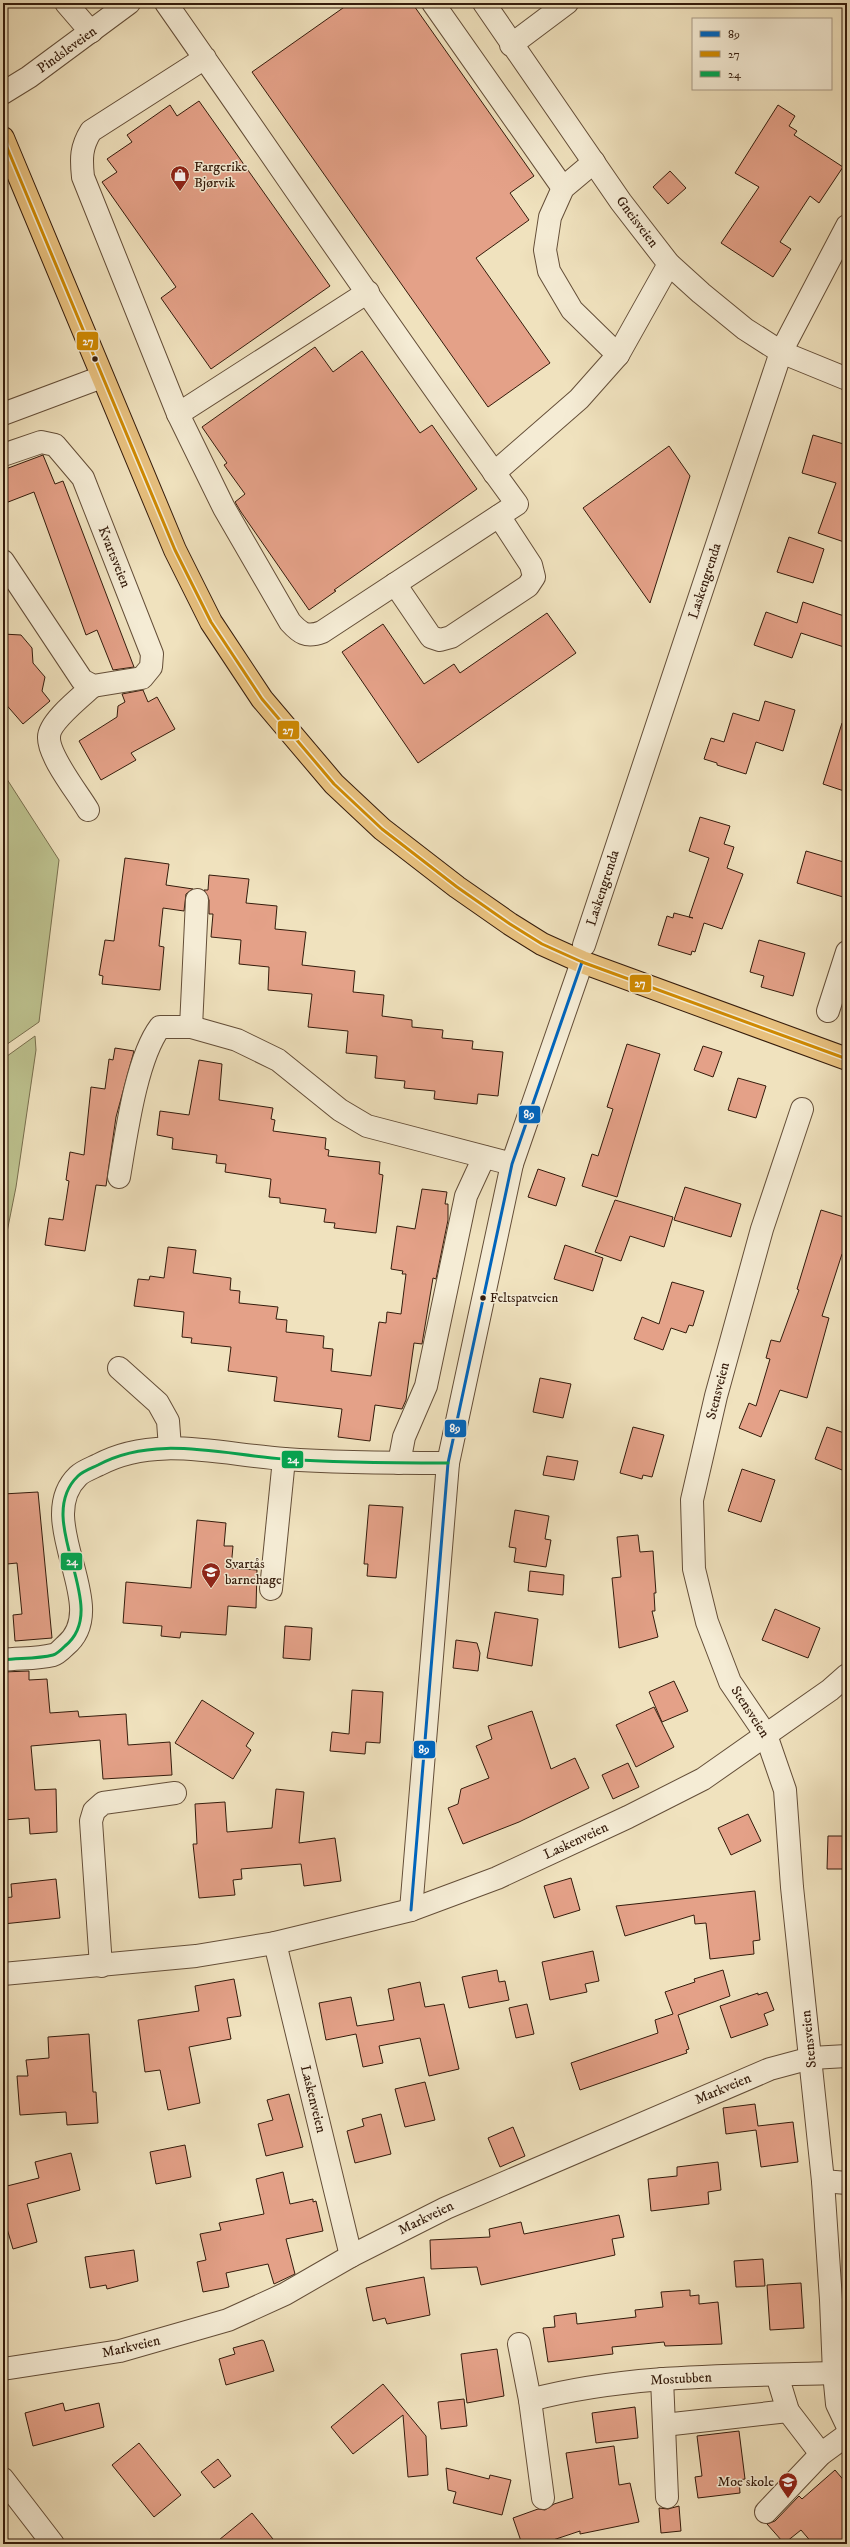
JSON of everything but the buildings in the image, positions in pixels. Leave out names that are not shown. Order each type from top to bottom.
[{"type":"main road","points":[[3,138],[175,550],[211,622],[262,699],[303,750],[334,784],[382,829],[457,887],[542,944],[583,954],[847,1059]]},
{"type":"street","points":[[66,3],[91,32]]},
{"type":"street","name":"Pindsleveien","points":[[3,93],[29,78],[129,3]]},
{"type":"street","points":[[166,3],[205,58],[494,473],[517,504],[322,632],[312,636],[301,633],[290,622],[224,508],[178,414],[83,178],[80,157],[83,143],[91,131],[205,58]]},
{"type":"street","points":[[433,3],[563,188]]},
{"type":"street","name":"Gneisveien","points":[[484,3],[594,162],[669,264],[701,294],[745,330],[782,352],[847,379]]},
{"type":"street","points":[[512,45],[567,3]]},
{"type":"street","points":[[594,162],[563,188],[550,217],[545,250],[549,271],[572,310],[618,355]]},
{"type":"street","name":"Laskengrenda","points":[[583,954],[782,352],[847,226]]},
{"type":"street","points":[[494,473],[579,399],[618,355],[669,264]]},
{"type":"street","points":[[178,414],[368,292]]},
{"type":"street","points":[[3,414],[102,377]]},
{"type":"street","name":"Kvartsveien","points":[[3,455],[41,442],[55,446],[83,478],[152,654],[151,667],[142,678],[93,686]]},
{"type":"street","points":[[395,584],[431,637],[440,640],[451,638],[528,586],[534,577],[532,565],[499,516]]},
{"type":"street","points":[[3,561],[82,680],[93,686],[55,723],[49,736],[52,752],[88,810]]},
{"type":"street","points":[[191,1027],[197,900]]},
{"type":"street","points":[[828,1011],[847,952]]},
{"type":"street","points":[[411,1910],[448,1463],[512,1164],[583,954]]},
{"type":"street","points":[[119,1177],[132,1106],[153,1036],[160,1027],[191,1027],[236,1040],[278,1060],[340,1110],[367,1126],[512,1164]]},
{"type":"street","name":"Stensveien","points":[[802,1110],[762,1229],[716,1396],[692,1500],[694,1569],[707,1622],[730,1682],[766,1735],[785,1790],[792,1888],[823,2181],[837,2404],[847,2426]]},
{"type":"street","points":[[400,1463],[404,1437],[426,1386],[466,1196],[484,1157]]},
{"type":"street","points":[[119,1368],[158,1402],[168,1421],[170,1448]]},
{"type":"street","points":[[3,1660],[54,1655],[72,1641],[81,1619],[79,1592],[62,1521],[67,1493],[79,1475],[116,1455],[170,1448],[221,1450],[284,1459],[448,1463]]},
{"type":"street","points":[[271,1589],[284,1459]]},
{"type":"street","name":"Laskenveien","points":[[3,1974],[196,1956],[275,1943],[411,1910],[497,1878],[628,1817],[703,1779],[830,1690],[847,1675]]},
{"type":"street","points":[[101,1966],[91,1821],[94,1811],[103,1803],[175,1793]]},
{"type":"street","name":"Laskenveien","points":[[275,1943],[351,2256]]},
{"type":"street","name":"Markveien","points":[[3,2369],[120,2351],[228,2320],[286,2294],[351,2256],[446,2208],[770,2069],[811,2058],[847,2056]]},
{"type":"street","points":[[823,2181],[847,2183]]},
{"type":"street","points":[[519,2344],[530,2400],[543,2498]]},
{"type":"street","name":"Mostubben","points":[[530,2400],[570,2390],[662,2379],[834,2373]]},
{"type":"street","points":[[777,2375],[788,2411],[821,2454]]},
{"type":"street","points":[[662,2379],[667,2497]]},
{"type":"street","points":[[664,2425],[788,2411]]},
{"type":"street","points":[[766,2512],[821,2454],[847,2434]]},
{"type":"street","points":[[3,2479],[53,2544]]},
{"type":"green space","points":[[3,773],[59,860],[39,1022],[3,1047]]},
{"type":"green space","points":[[35,1036],[36,1050],[16,1187],[3,1252],[3,1059]]},
{"type":"transit line","name":"27","points":[[3,138],[175,550],[211,622],[262,699],[334,784],[382,829],[457,887],[510,924],[542,944],[582,962],[847,1059]]},
{"type":"transit line","name":"89","points":[[411,1910],[448,1463],[512,1164],[582,962]]},
{"type":"transit line","name":"24","points":[[3,1660],[41,1657],[55,1654],[65,1646],[78,1629],[81,1609],[78,1587],[66,1539],[63,1516],[66,1495],[78,1476],[98,1465],[120,1456],[143,1450],[166,1448],[305,1460],[448,1463]]},
{"type":"place","name":"Fargerike Bjørvik","points":[[180,192]]},
{"type":"place","name":"Feltspatveien","points":[[483,1298]]},
{"type":"place","name":"Svartås barnehage","points":[[211,1589]]},
{"type":"place","name":"Moe skole","points":[[788,2499]]}]
